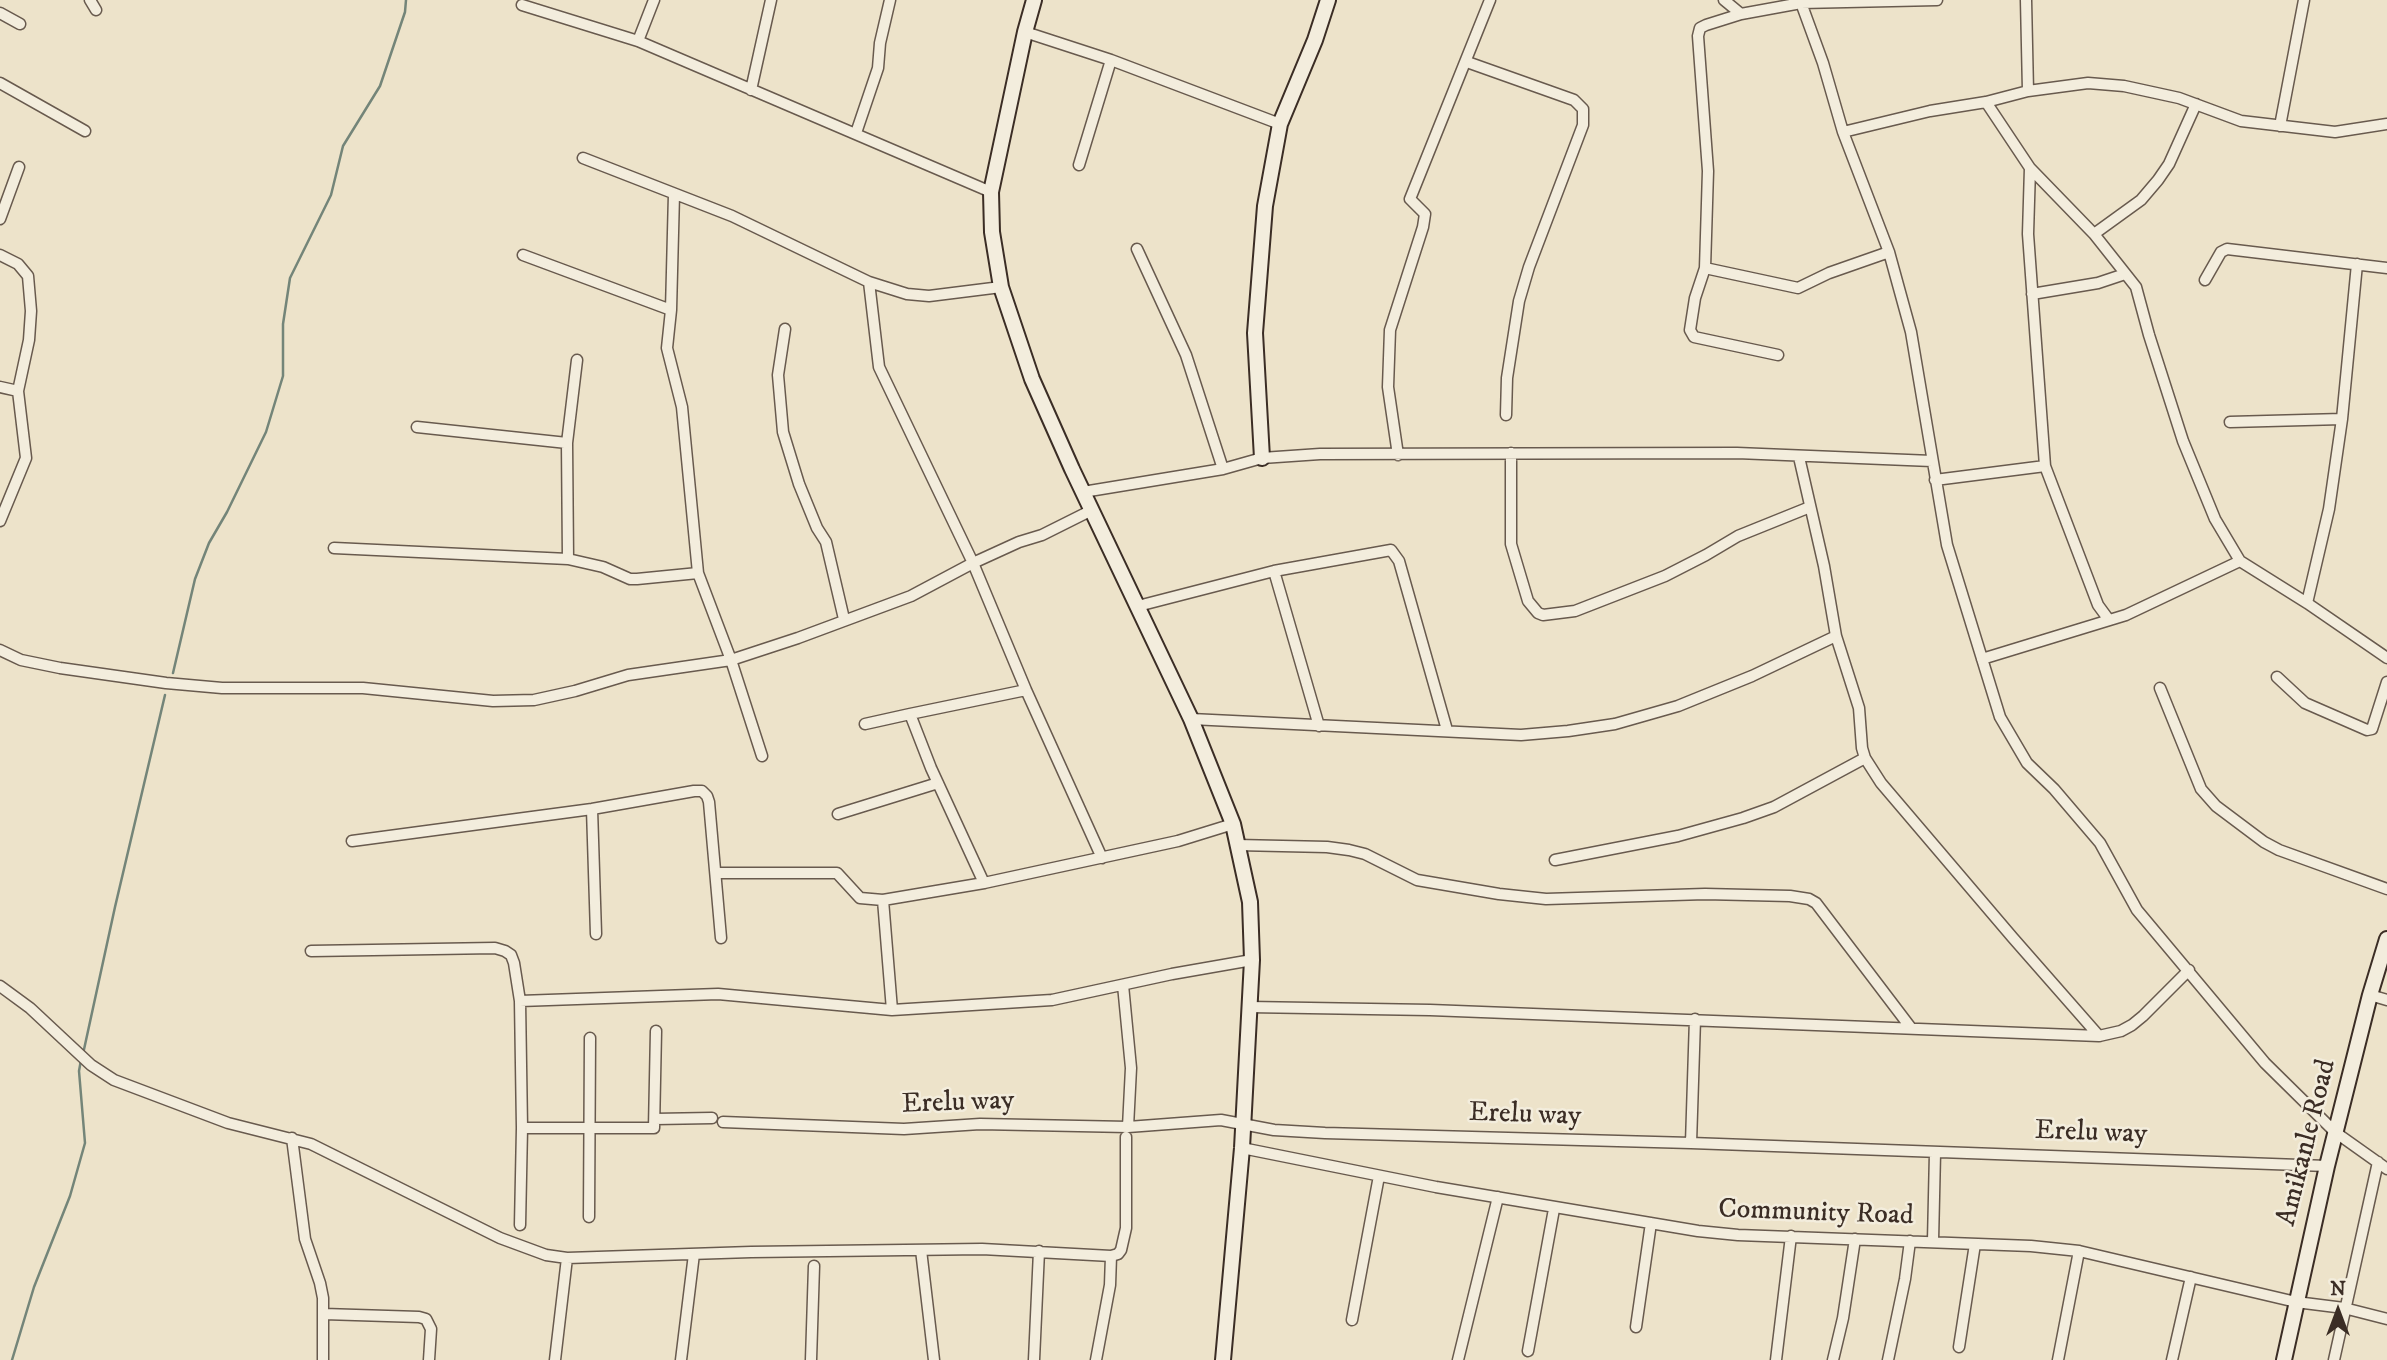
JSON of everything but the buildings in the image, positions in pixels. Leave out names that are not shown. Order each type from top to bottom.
[{"type":"street","points":[[90,0],[96,10]]},
{"type":"street","points":[[638,41],[654,0]]},
{"type":"street","points":[[751,90],[771,0]]},
{"type":"street","points":[[856,133],[878,68],[880,43],[890,0]]},
{"type":"street","points":[[1034,0],[1024,32],[991,192],[992,232],[1001,287],[1032,379],[1191,719],[1233,824],[1250,902],[1252,960],[1242,1148],[1223,1360]]},
{"type":"street","points":[[1262,458],[1255,333],[1265,206],[1280,124],[1315,40],[1328,0]]},
{"type":"street","points":[[1398,454],[1388,387],[1390,330],[1425,214],[1410,199],[1490,0]]},
{"type":"street","points":[[1724,0],[1741,14]]},
{"type":"street","points":[[1779,355],[1694,337],[1690,330],[1695,298],[1705,268],[1708,171],[1698,36],[1700,29],[1706,24],[1741,14],[1801,2],[1937,0]]},
{"type":"street","points":[[2026,0],[2028,91]]},
{"type":"street","points":[[2280,126],[2304,0]]},
{"type":"street","points":[[1801,2],[1843,132],[1889,252],[1918,365],[1947,545],[2000,717],[2015,747],[2100,844],[2137,910],[2265,1063],[2335,1132],[2387,1169]]},
{"type":"street","points":[[522,5],[638,41],[991,192]]},
{"type":"street","points":[[0,13],[20,24]]},
{"type":"street","points":[[1024,32],[1111,60],[1280,124]]},
{"type":"street","points":[[1079,165],[1111,60]]},
{"type":"street","points":[[1467,62],[1574,100],[1583,109],[1583,125],[1529,267],[1519,302],[1507,378],[1506,415]]},
{"type":"street","points":[[0,83],[85,131]]},
{"type":"street","points":[[1843,132],[1930,110],[1986,102],[2028,91],[2088,83],[2124,86],[2179,98],[2241,121],[2335,132],[2387,124]]},
{"type":"street","points":[[1986,102],[2030,168],[2094,234],[2136,287],[2149,335],[2197,478],[2215,519],[2240,561],[2307,603],[2387,659]]},
{"type":"street","points":[[2094,234],[2141,201],[2158,180],[2169,164],[2196,104]]},
{"type":"street","points":[[583,158],[732,216],[869,282],[907,294],[929,296],[1001,287]]},
{"type":"street","points":[[0,219],[19,167]]},
{"type":"street","points":[[2030,168],[2028,234],[2045,466],[2098,605],[2109,620]]},
{"type":"street","points":[[674,194],[671,310],[667,348],[682,407],[698,573],[731,660],[762,756]]},
{"type":"street","points":[[2205,280],[2221,252],[2227,249],[2387,268]]},
{"type":"street","points":[[1137,250],[1186,355],[1223,469]]},
{"type":"street","points":[[1705,268],[1798,288],[1829,273],[1889,252]]},
{"type":"street","points":[[0,254],[18,264],[28,276],[31,311],[29,340],[18,391],[26,458],[0,521]]},
{"type":"street","points":[[523,255],[671,310]]},
{"type":"street","points":[[2307,603],[2329,509],[2342,419],[2357,264]]},
{"type":"street","points":[[2032,294],[2098,283],[2125,274]]},
{"type":"street","points":[[869,282],[879,367],[973,563],[1026,690],[1102,858]]},
{"type":"street","points":[[785,329],[778,375],[783,432],[799,484],[817,528],[826,542],[844,620]]},
{"type":"street","points":[[568,559],[567,443],[577,360]]},
{"type":"street","points":[[0,387],[18,391]]},
{"type":"street","points":[[2230,422],[2342,419]]},
{"type":"street","points":[[418,427],[567,443]]},
{"type":"street","points":[[1511,453],[1511,544],[1528,601],[1543,615],[1575,611],[1665,576],[1738,536],[1810,507]]},
{"type":"street","points":[[1083,492],[1223,469],[1262,458],[1320,454],[1737,453],[1932,461]]},
{"type":"street","points":[[1799,457],[1824,566],[1836,636],[1859,708],[1862,748],[1866,758],[1881,783],[2099,1036]]},
{"type":"street","points":[[1935,480],[2045,466]]},
{"type":"street","points":[[0,650],[20,660],[166,684],[222,688],[363,688],[513,702],[552,697],[647,671],[731,660],[911,596],[973,563],[1019,542],[1042,535],[1091,510]]},
{"type":"street","points":[[334,548],[568,559],[603,567],[630,579],[698,573]]},
{"type":"street","points":[[1138,606],[1274,571],[1380,550],[1393,551],[1399,561],[1447,730]]},
{"type":"street","points":[[1982,659],[2126,615],[2240,561]]},
{"type":"street","points":[[1274,571],[1319,726]]},
{"type":"street","points":[[1191,719],[1521,735],[1568,731],[1615,724],[1690,701],[1752,676],[1836,636]]},
{"type":"street","points":[[2277,677],[2305,703],[2367,730],[2372,729],[2387,682]]},
{"type":"street","points":[[2160,688],[2202,789],[2217,806],[2264,842],[2279,850],[2387,889]]},
{"type":"street","points":[[865,724],[1026,690]]},
{"type":"street","points":[[910,715],[984,883]]},
{"type":"street","points":[[1555,860],[1678,836],[1743,818],[1774,807],[1866,758]]},
{"type":"street","points":[[838,814],[938,783]]},
{"type":"street","points":[[352,841],[592,809],[702,791],[709,802],[721,938]]},
{"type":"street","points":[[592,809],[596,934]]},
{"type":"street","points":[[716,873],[837,873],[860,898],[883,900],[984,883],[1102,858],[1178,841],[1233,824]]},
{"type":"street","points":[[1237,845],[1349,850],[1417,880],[1546,899],[1704,894],[1809,899],[1816,903],[1911,1028]]},
{"type":"street","points":[[883,900],[892,1010]]},
{"type":"street","name":"Amikanle Road","points":[[2284,1360],[2335,1132],[2387,939]]},
{"type":"street","points":[[311,951],[495,948],[511,955],[520,1001],[520,1225]]},
{"type":"street","points":[[520,1001],[718,994],[892,1010],[1052,1000],[1252,960]]},
{"type":"street","points":[[1250,1007],[1695,1019],[2099,1036],[2121,1031],[2132,1025],[2189,970]]},
{"type":"street","points":[[0,986],[30,1008],[105,1075],[228,1123],[311,1144],[500,1238],[540,1254],[566,1258],[982,1249],[1091,1256],[1118,1254],[1126,1228],[1131,1068],[1123,985]]},
{"type":"street","points":[[2370,995],[2387,1000]]},
{"type":"street","points":[[1692,1143],[1695,1019]]},
{"type":"street","points":[[522,1128],[654,1128],[656,1031]]},
{"type":"street","points":[[589,1217],[590,1038]]},
{"type":"street","points":[[656,1119],[712,1118]]},
{"type":"street","name":"Erelu way","points":[[723,1122],[892,1129],[980,1124],[1127,1132],[1203,1120],[1221,1120],[1274,1130],[1325,1133],[2327,1166]]},
{"type":"street","points":[[292,1138],[305,1239],[320,1283],[324,1314],[323,1360]]},
{"type":"street","name":"Community Road","points":[[1242,1148],[1555,1209],[1738,1235],[1933,1241],[2079,1251],[2296,1302],[2344,1308],[2387,1319]]},
{"type":"street","points":[[1933,1241],[1935,1153]]},
{"type":"street","points":[[2334,1360],[2378,1162]]},
{"type":"street","points":[[1352,1320],[1379,1176]]},
{"type":"street","points":[[1458,1360],[1498,1197]]},
{"type":"street","points":[[1528,1351],[1555,1209]]},
{"type":"street","points":[[1636,1327],[1651,1223]]},
{"type":"street","points":[[1776,1360],[1791,1236]]},
{"type":"street","points":[[1833,1360],[1843,1318],[1855,1239]]},
{"type":"street","points":[[1888,1360],[1910,1241]]},
{"type":"street","points":[[1959,1347],[1975,1244]]},
{"type":"street","points":[[921,1250],[934,1360]]},
{"type":"street","points":[[1034,1360],[1039,1251]]},
{"type":"street","points":[[2058,1360],[2079,1251]]},
{"type":"street","points":[[681,1360],[694,1254]]},
{"type":"street","points":[[1096,1360],[1110,1286],[1111,1256]]},
{"type":"street","points":[[555,1360],[566,1258]]},
{"type":"street","points":[[811,1360],[814,1266]]},
{"type":"street","points":[[2172,1360],[2191,1277]]},
{"type":"street","points":[[324,1314],[426,1319],[431,1329],[429,1360]]},
{"type":"waterway","points":[[173,673],[195,579],[209,543],[266,432],[283,376],[283,324],[290,278],[331,195],[343,146],[380,86],[405,12],[406,0]]},
{"type":"waterway","points":[[83,1054],[165,695]]},
{"type":"waterway","points":[[12,1360],[34,1287],[70,1196],[85,1143],[79,1071],[81,1060]]}]
